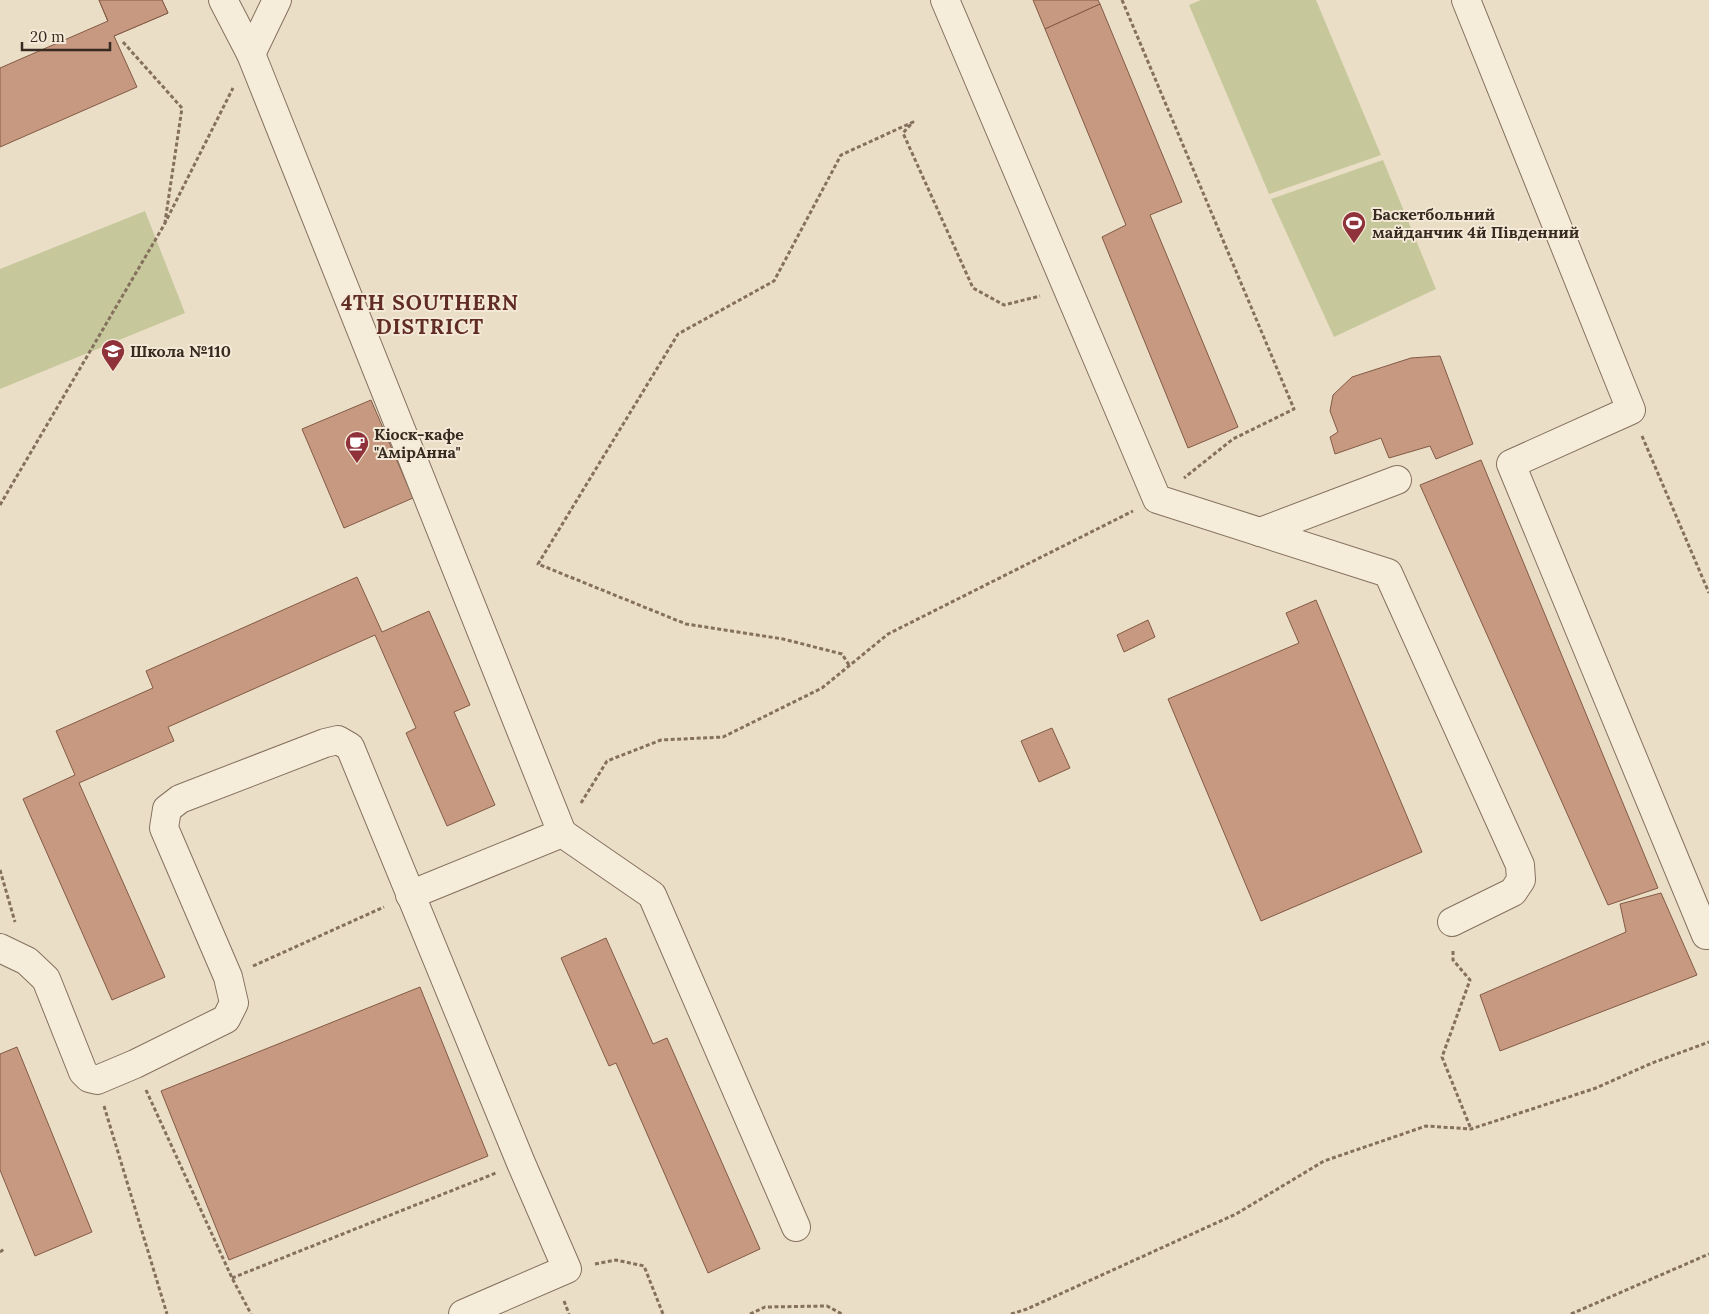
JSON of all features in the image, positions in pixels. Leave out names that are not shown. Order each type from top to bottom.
[{"type":"lane","points":[[223,0],[250,54],[562,833],[652,895],[796,1227]]},
{"type":"lane","points":[[250,54],[277,0]]},
{"type":"lane","points":[[945,0],[1157,500],[1388,573],[1520,865],[1521,880],[1513,892],[1452,922]]},
{"type":"lane","points":[[1466,0],[1631,410],[1512,464],[1706,934]]},
{"type":"lane","points":[[1260,532],[1397,480]]},
{"type":"lane","points":[[0,948],[27,961],[46,979],[83,1072],[89,1078],[97,1080],[226,1020],[234,1003],[228,977],[164,828],[167,809],[180,799],[325,743],[338,740],[350,747],[521,1163],[567,1269],[464,1314]]},
{"type":"lane","points":[[410,895],[562,833]]},
{"type":"path","points":[[562,833],[607,761],[661,740],[723,737],[822,688],[888,634],[1157,500],[1232,440],[1294,409],[1122,0]]},
{"type":"path","points":[[123,42],[182,108],[164,225]]},
{"type":"path","points":[[0,505],[164,225],[250,54]]},
{"type":"path","points":[[849,665],[842,654],[783,639],[686,624],[538,564],[678,334],[774,281],[841,155],[913,122],[903,133],[973,288],[1004,304],[1068,290]]},
{"type":"path","points":[[1631,410],[1709,593]]},
{"type":"path","points":[[0,870],[27,961]]},
{"type":"path","points":[[228,977],[410,895]]},
{"type":"path","points":[[1452,922],[1453,960],[1470,980],[1442,1056],[1472,1129]]},
{"type":"path","points":[[1011,1314],[1026,1309],[1236,1214],[1324,1161],[1426,1126],[1472,1129],[1596,1088],[1652,1063],[1709,1042]]},
{"type":"path","points":[[134,1064],[232,1278],[251,1314]]},
{"type":"path","points":[[97,1080],[166,1314]]},
{"type":"path","points":[[232,1278],[521,1163]]},
{"type":"path","points":[[0,1252],[4,1249]]},
{"type":"path","points":[[1571,1314],[1709,1254]]},
{"type":"path","points":[[567,1269],[616,1260],[644,1266],[663,1314]]},
{"type":"path","points":[[750,1314],[765,1307],[828,1306],[842,1314]]},
{"type":"green space","points":[[1201,0],[1316,0],[1381,155],[1269,194],[1189,5]]},
{"type":"green space","name":"Баскетбольний майданчик 4й Південний","points":[[1383,160],[1436,289],[1334,337],[1271,199]]},
{"type":"green space","points":[[145,211],[185,313],[0,389],[0,269]]},
{"type":"building","points":[[99,0],[162,0],[168,13],[114,36]]},
{"type":"building","points":[[99,0],[162,0],[168,13],[114,36],[137,87],[0,147],[0,68],[108,21]]},
{"type":"building","points":[[1033,0],[1098,0],[1100,4],[1045,29]]},
{"type":"building","points":[[1100,4],[1182,202],[1150,215],[1238,427],[1188,448],[1102,237],[1126,225],[1045,29]]},
{"type":"building","points":[[1440,356],[1473,444],[1436,459],[1430,446],[1389,458],[1381,438],[1335,454],[1330,437],[1338,432],[1330,411],[1333,395],[1352,377],[1411,358]]},
{"type":"building","name":"Кіоск-кафе \"АмірАнна\"","points":[[371,400],[413,498],[344,528],[302,429]]},
{"type":"building","points":[[1481,460],[1658,888],[1608,905],[1420,485]]},
{"type":"building","points":[[357,577],[382,632],[429,611],[470,705],[454,712],[495,805],[447,826],[406,733],[416,728],[375,635],[168,727],[174,741],[79,783],[165,977],[112,1000],[23,799],[75,775],[56,731],[153,688],[146,671]]},
{"type":"building","points":[[1316,600],[1422,852],[1261,921],[1168,699],[1299,643],[1286,613]]},
{"type":"building","points":[[1148,620],[1155,637],[1124,652],[1117,635]]},
{"type":"building","points":[[1052,728],[1070,768],[1039,782],[1021,741]]},
{"type":"building","points":[[1661,893],[1697,975],[1500,1051],[1480,995],[1626,932],[1620,904]]},
{"type":"building","points":[[606,938],[653,1044],[667,1038],[760,1249],[708,1273],[616,1063],[609,1066],[561,958]]},
{"type":"building","points":[[420,987],[488,1156],[229,1260],[161,1091]]},
{"type":"building","points":[[17,1047],[92,1232],[35,1256],[0,1170],[0,1054]]},
{"type":"place","name":"Баскетбольний майданчик 4й Південний","points":[[1354,244]]},
{"type":"place","name":"Школа №110","points":[[113,372]]},
{"type":"place","name":"Кіоск-кафе \"АмірАнна\"","points":[[357,464]]},
{"type":"district","name":"4TH SOUTHERN DISTRICT","points":[[430,315]]}]
